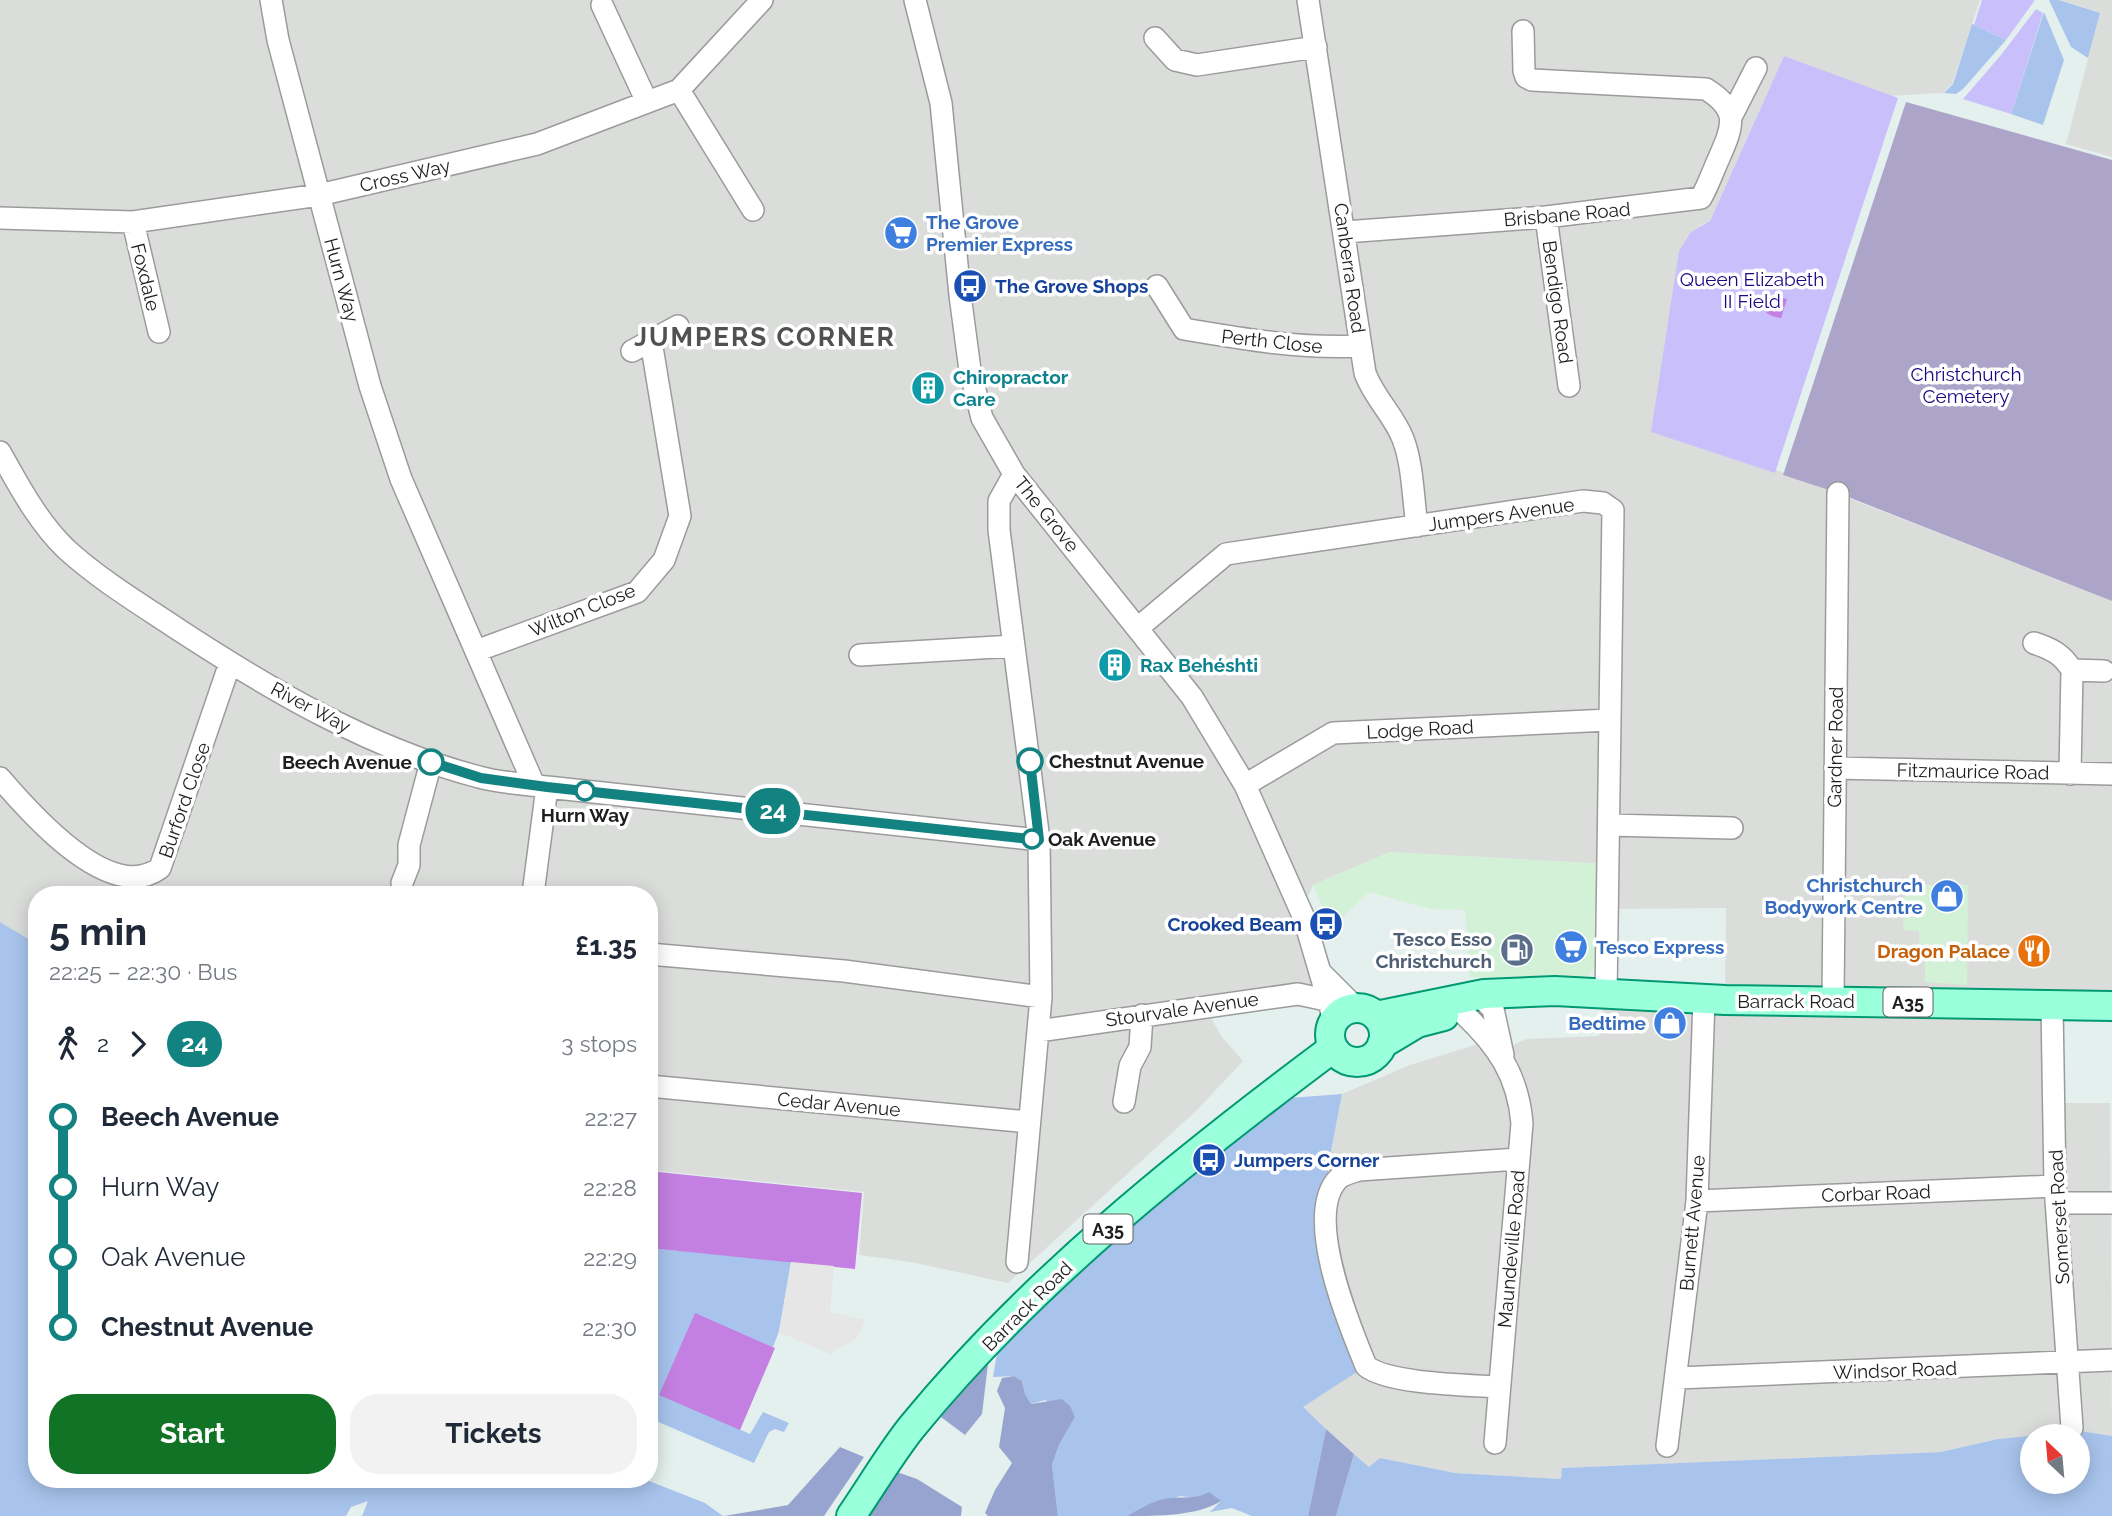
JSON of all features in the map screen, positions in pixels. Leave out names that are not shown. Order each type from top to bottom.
[{"type":"main road","name":"Barrack Road","points":[[1348,1011],[1478,1006],[1606,996],[2112,1006]]},
{"type":"main road","name":"Barrack Road","points":[[1382,1044],[1417,1024],[1478,1006]]},
{"type":"main road","points":[[1333,1048],[1330,1029],[1348,1011],[1383,1029],[1382,1044]]},
{"type":"main road","name":"A35","points":[[1333,1048],[1349,1061],[1359,1062],[1369,1059],[1382,1044]]},
{"type":"main road","name":"Barrack Road","points":[[851,1516],[911,1429],[1020,1312],[1094,1241],[1263,1100],[1333,1048]]},
{"type":"street","name":"Hurn Way","points":[[271,0],[370,386],[401,479],[476,651],[541,786]]},
{"type":"street","name":"Cross Way","points":[[0,218],[133,222],[319,195],[537,144],[679,90],[762,0]]},
{"type":"street","name":"The Grove","points":[[915,0],[941,103],[960,295],[975,396],[982,418],[1014,474],[1139,627],[1192,697],[1245,785],[1304,918],[1322,974],[1348,1011]]},
{"type":"street","name":"Canberra Road","points":[[1308,0],[1345,232],[1360,346],[1372,392],[1397,426],[1405,442],[1417,526]]},
{"type":"street","points":[[602,5],[647,102]]},
{"type":"street","points":[[1524,32],[1526,77],[1706,89],[1717,96],[1731,117]]},
{"type":"street","points":[[1155,38],[1175,60],[1197,65],[1316,47]]},
{"type":"street","name":"Brisbane Road","points":[[1345,232],[1546,217],[1687,202],[1700,198],[1729,134],[1731,117],[1756,68]]},
{"type":"street","points":[[679,90],[753,210]]},
{"type":"street","name":"Bendigo Road","points":[[1546,217],[1569,386]]},
{"type":"street","name":"Foxdale","points":[[133,222],[159,332]]},
{"type":"street","name":"Perth Close","points":[[1157,286],[1179,335],[1318,348],[1360,346]]},
{"type":"street","name":"Wilton Close","points":[[476,651],[637,592],[664,561],[680,516],[641,346],[678,326]]},
{"type":"street","name":"River Way","points":[[0,452],[29,503],[65,548],[110,584],[230,663],[349,729],[431,762],[481,778],[541,786],[1039,840]]},
{"type":"street","points":[[1014,474],[999,501],[1039,840],[1041,998],[1017,1262]]},
{"type":"street","name":"Gardner Road","points":[[1833,1000],[1838,493]]},
{"type":"street","points":[[1000,519],[1033,499]]},
{"type":"street","name":"Jumpers Avenue","points":[[1139,627],[1226,554],[1583,501],[1603,503],[1613,510],[1606,996]]},
{"type":"street","points":[[2034,642],[2052,649],[2072,670],[2070,774]]},
{"type":"street","points":[[860,655],[1014,646]]},
{"type":"street","name":"Burford Close","points":[[0,779],[63,842],[97,867],[153,885],[230,663]]},
{"type":"street","points":[[2072,670],[2104,671]]},
{"type":"street","name":"Lodge Road","points":[[1245,785],[1334,733],[1609,720]]},
{"type":"street","points":[[402,883],[409,864],[409,845],[431,762]]},
{"type":"street","name":"Fitzmaurice Road","points":[[1835,768],[2112,774]]},
{"type":"street","points":[[534,886],[541,786]]},
{"type":"street","points":[[1609,825],[1732,828]]},
{"type":"street","points":[[658,955],[844,971],[1041,998]]},
{"type":"street","name":"The Grove","points":[[1322,974],[1348,1011]]},
{"type":"street","name":"Stourvale Avenue","points":[[1038,1031],[1298,994],[1348,1011]]},
{"type":"street","name":"Burnett Avenue","points":[[1667,1446],[1697,1201],[1704,999]]},
{"type":"street","name":"Maundeville Road","points":[[1478,1006],[1520,1102],[1518,1159],[1495,1443]]},
{"type":"street","name":"Maundeville Road","points":[[1478,1006],[1498,1050]]},
{"type":"street","name":"Somerset Road","points":[[2052,1006],[2056,1195],[2072,1424]]},
{"type":"street","points":[[1124,1102],[1130,1066],[1140,1047],[1142,1015]]},
{"type":"street","name":"Cedar Avenue","points":[[658,1087],[1029,1122]]},
{"type":"street","points":[[1498,1387],[1374,1373],[1366,1366],[1330,1262],[1327,1212],[1331,1191],[1340,1177],[1359,1170],[1518,1159]]},
{"type":"street","name":"Corbar Road","points":[[1697,1201],[2056,1195],[2112,1203]]},
{"type":"street","name":"Windsor Road","points":[[1677,1378],[2112,1360]]},
{"type":"shaded area","points":[[0,0],[1980,0],[1952,84],[1943,93],[1887,96],[1784,56],[1710,221],[1700,226],[1769,467],[2112,601],[2112,1006],[2053,1006],[2054,1103],[2110,1103],[2112,1436],[2090,1432],[2090,1424],[2020,1424],[2020,1437],[1941,1452],[1563,1468],[1561,1479],[1454,1473],[1380,1458],[1370,1468],[1303,1408],[1327,1236],[1328,1167],[1342,1094],[1410,1065],[1478,1044],[1511,1051],[1515,1044],[1527,1039],[1599,1036],[1606,996],[1725,1000],[1726,908],[1608,909],[1608,864],[1390,852],[1313,885],[1309,895],[1297,900],[1326,1000],[1204,1006],[1222,1037],[1243,1061],[1196,1111],[1008,1283],[911,1262],[859,1255],[864,1192],[658,1171],[658,886],[28,886],[28,939],[0,922]]},
{"type":"shaded area","points":[[2049,0],[2059,0],[2100,13],[2088,58],[2071,47]]},
{"type":"shaded area","points":[[2060,0],[2112,0],[2112,157],[2066,144],[2100,13]]},
{"type":"shaded area","points":[[2044,12],[2064,60],[2043,125],[2011,114]]},
{"type":"shaded area","points":[[1972,24],[2006,40],[1963,89],[1956,94],[1944,93],[1953,84]]},
{"type":"shaded area","points":[[1772,296],[1787,299],[1781,318],[1764,309],[1764,302]]},
{"type":"shaded area","points":[[1390,852],[1608,864],[1608,909],[1594,910],[1595,967],[1584,980],[1470,977],[1465,910],[1431,909],[1369,892],[1332,927],[1313,885]]},
{"type":"shaded area","points":[[1905,885],[1968,885],[1967,985],[1925,982],[1925,958],[1920,958],[1919,931],[1903,930]]},
{"type":"shaded area","points":[[0,922],[28,939],[28,1488],[658,1488],[658,1485],[705,1503],[723,1516],[362,1516],[368,1501],[351,1507],[346,1516],[0,1516]]},
{"type":"shaded area","points":[[1342,1094],[1328,1167],[1327,1236],[1366,1366],[1303,1407],[1326,1429],[1308,1516],[1252,1516],[1232,1508],[1210,1512],[1221,1501],[1180,1496],[1127,1516],[1058,1516],[1052,1465],[1059,1445],[1075,1417],[1045,1400],[1031,1404],[1022,1381],[1014,1376],[993,1377],[1001,1330],[1263,1100]]},
{"type":"shaded area","points":[[658,1172],[862,1193],[855,1269],[658,1249]]},
{"type":"shaded area","points":[[658,1249],[791,1262],[779,1331],[773,1347],[695,1314],[660,1394],[750,1434],[763,1412],[789,1423],[784,1432],[775,1429],[769,1432],[754,1463],[658,1422]]},
{"type":"shaded area","points":[[791,1262],[834,1266],[830,1312],[865,1320],[860,1333],[852,1342],[835,1349],[832,1355],[779,1332]]},
{"type":"shaded area","points":[[695,1313],[775,1348],[740,1430],[659,1395]]},
{"type":"shaded area","points":[[988,1364],[982,1414],[965,1435],[941,1417],[965,1385]]},
{"type":"shaded area","points":[[1014,1376],[1022,1381],[1031,1404],[1062,1399],[1070,1406],[1075,1417],[1059,1445],[1052,1465],[1058,1516],[988,1516],[985,1513],[995,1490],[1012,1463],[999,1447],[1005,1408],[997,1391],[1002,1378]]},
{"type":"shaded area","points":[[1326,1429],[1354,1454],[1336,1516],[1308,1516]]},
{"type":"shaded area","points":[[2090,1432],[2112,1436],[2112,1516],[1336,1516],[1354,1454],[1369,1467],[1380,1458],[1455,1473],[1561,1479],[1562,1468],[1941,1452],[2020,1437],[2020,1494],[2090,1494]]},
{"type":"shaded area","points":[[840,1447],[864,1457],[824,1516],[724,1516],[788,1505]]},
{"type":"shaded area","points":[[897,1472],[917,1479],[962,1507],[961,1516],[866,1516]]},
{"type":"shaded area","points":[[1209,1492],[1221,1501],[1201,1510],[1127,1516],[1159,1500],[1198,1496]]},
{"type":"green space","points":[[1982,0],[2035,0],[2006,40],[1974,25]]},
{"type":"green space","points":[[2036,9],[2043,13],[2011,114],[1963,99],[2001,55]]},
{"type":"green space","name":"Queen Elizabeth II Field","points":[[1784,56],[1898,98],[1775,473],[1651,432],[1679,251],[1691,232],[1710,221]]},
{"type":"green space","name":"Christchurch Cemetery","points":[[1906,102],[2112,160],[2112,601],[1838,493],[1783,475]]},
{"type":"bus line","name":"24","points":[[431,762],[481,778],[547,787],[1039,840],[1030,761]]},
{"type":"place","name":"The Grove Premier Express","points":[[901,233]]},
{"type":"place","name":"The Grove Shops","points":[[970,286]]},
{"type":"place","name":"Chiropractor Care","points":[[928,388]]},
{"type":"place","name":"Rax Behéshti","points":[[1115,665]]},
{"type":"place","name":"Chestnut Avenue","points":[[1030,761]]},
{"type":"place","name":"Beech Avenue","points":[[431,762]]},
{"type":"place","name":"Hurn Way","points":[[585,791]]},
{"type":"place","name":"Oak Avenue","points":[[1032,839]]},
{"type":"place","name":"Christchurch Bodywork Centre","points":[[1947,896]]},
{"type":"place","name":"Crooked Beam","points":[[1326,924]]},
{"type":"place","name":"Tesco Express","points":[[1571,947]]},
{"type":"place","name":"Tesco Esso Christchurch","points":[[1517,950]]},
{"type":"place","name":"Dragon Palace","points":[[2034,951]]},
{"type":"place","name":"Bedtime","points":[[1670,1023]]},
{"type":"place","name":"Jumpers Corner","points":[[1209,1160]]},
{"type":"district","name":"JUMPERS CORNER","points":[[765,337]]}]
